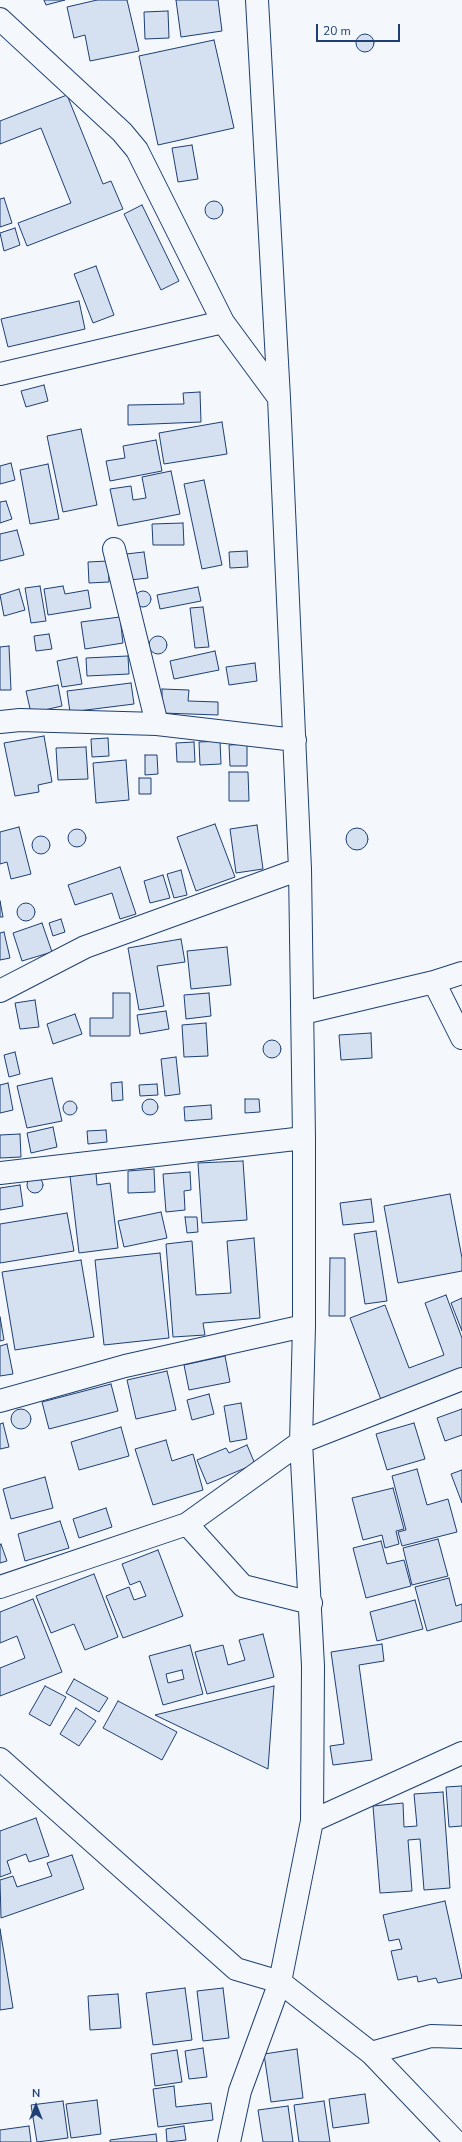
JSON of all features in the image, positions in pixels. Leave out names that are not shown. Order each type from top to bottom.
[{"type":"street","points":[[229,2142],[240,2091],[280,1982],[312,1821],[313,1666],[311,1603],[301,1442],[304,1326],[304,1138],[300,869],[296,740],[257,0]]},
{"type":"street","points":[[0,19],[122,132],[137,150],[223,322],[278,398]]},
{"type":"street","points":[[0,374],[223,322]]},
{"type":"street","points":[[114,549],[157,724]]},
{"type":"street","points":[[0,722],[20,720],[157,724],[296,740]]},
{"type":"street","points":[[0,991],[85,947],[300,869]]},
{"type":"street","points":[[303,1013],[434,982],[462,973]]},
{"type":"street","points":[[434,982],[462,1038]]},
{"type":"street","points":[[0,1173],[304,1138]]},
{"type":"street","points":[[0,1401],[125,1366],[304,1326]]},
{"type":"street","points":[[0,1587],[188,1524],[301,1442],[462,1379]]},
{"type":"street","points":[[188,1524],[243,1586],[311,1603]]},
{"type":"street","points":[[312,1821],[462,1753]]},
{"type":"street","points":[[0,1759],[236,1969],[280,1982],[371,2053],[456,2142]]},
{"type":"street","points":[[371,2053],[431,2036],[462,2037]]},
{"type":"building","points":[[44,0],[65,0],[46,5]]},
{"type":"building","points":[[97,0],[127,0],[139,51],[90,61],[85,35],[74,38],[67,7]]},
{"type":"building","points":[[176,0],[218,0],[222,31],[181,37]]},
{"type":"building","points":[[168,11],[169,38],[145,39],[144,12]]},
{"type":"building","points":[[365,34],[371,37],[374,43],[371,49],[365,52],[359,49],[356,43],[359,37]]},
{"type":"building","points":[[214,40],[234,128],[158,145],[139,56]]},
{"type":"building","points":[[67,95],[103,184],[111,181],[123,209],[27,246],[18,223],[71,203],[41,128],[0,144],[0,121]]},
{"type":"building","points":[[192,145],[198,179],[178,182],[172,148]]},
{"type":"building","points":[[4,198],[12,223],[0,227],[0,199]]},
{"type":"building","points":[[214,201],[220,204],[223,210],[220,216],[214,219],[208,216],[205,210],[208,204]]},
{"type":"building","points":[[142,205],[179,281],[161,290],[124,214]]},
{"type":"building","points":[[15,228],[20,245],[4,251],[0,233]]},
{"type":"building","points":[[96,266],[114,315],[93,323],[74,274]]},
{"type":"building","points":[[79,301],[85,329],[8,347],[1,319]]},
{"type":"building","points":[[44,385],[48,401],[26,407],[21,391]]},
{"type":"building","points":[[200,392],[201,422],[128,425],[128,405],[184,404],[183,393]]},
{"type":"building","points":[[222,422],[227,454],[164,464],[159,433]]},
{"type":"building","points":[[81,429],[97,505],[63,512],[47,436]]},
{"type":"building","points":[[156,440],[162,471],[110,481],[106,461],[125,458],[123,446]]},
{"type":"building","points":[[11,463],[15,480],[0,484],[0,466]]},
{"type":"building","points":[[48,464],[59,519],[30,524],[20,470]]},
{"type":"building","points":[[171,471],[180,514],[118,526],[110,489],[131,486],[133,500],[146,498],[142,477]]},
{"type":"building","points":[[204,480],[222,565],[202,569],[184,484]]},
{"type":"building","points":[[6,501],[12,519],[0,523],[0,502]]},
{"type":"building","points":[[183,523],[184,545],[153,545],[152,524]]},
{"type":"building","points":[[17,530],[24,555],[0,561],[0,534]]},
{"type":"building","points":[[247,551],[248,567],[230,568],[229,552]]},
{"type":"building","points":[[144,552],[148,578],[130,580],[126,554]]},
{"type":"building","points":[[108,561],[109,582],[89,583],[88,562]]},
{"type":"building","points":[[40,586],[46,621],[31,623],[25,588]]},
{"type":"building","points":[[63,586],[65,594],[88,590],[91,608],[48,615],[44,589]]},
{"type":"building","points":[[198,587],[201,601],[160,609],[157,595]]},
{"type":"building","points":[[19,589],[25,610],[4,616],[0,595]]},
{"type":"building","points":[[143,591],[150,596],[151,599],[146,606],[143,607],[136,602],[135,599],[140,592]]},
{"type":"building","points":[[203,607],[209,647],[195,648],[190,608]]},
{"type":"building","points":[[120,617],[123,643],[85,649],[81,622]]},
{"type":"building","points":[[49,634],[52,649],[36,651],[34,636]]},
{"type":"building","points":[[158,636],[164,639],[167,645],[164,651],[158,654],[152,651],[149,645],[152,639]]},
{"type":"building","points":[[9,646],[11,690],[0,690],[0,647]]},
{"type":"building","points":[[215,651],[219,670],[174,679],[170,661]]},
{"type":"building","points":[[128,656],[129,674],[87,676],[86,658]]},
{"type":"building","points":[[77,657],[82,684],[62,687],[57,661]]},
{"type":"building","points":[[255,663],[257,681],[229,685],[226,667]]},
{"type":"building","points":[[131,683],[134,704],[70,712],[67,691]]},
{"type":"building","points":[[58,685],[62,706],[31,713],[26,691]]},
{"type":"building","points":[[162,689],[189,690],[188,701],[218,702],[218,715],[162,713]]},
{"type":"building","points":[[44,736],[52,782],[38,785],[39,792],[15,796],[4,743]]},
{"type":"building","points":[[108,738],[109,756],[92,757],[91,739]]},
{"type":"building","points":[[220,741],[221,764],[200,765],[199,742]]},
{"type":"building","points":[[194,742],[195,762],[177,762],[176,743]]},
{"type":"building","points":[[247,744],[247,766],[230,766],[229,745]]},
{"type":"building","points":[[86,747],[88,779],[58,780],[56,748]]},
{"type":"building","points":[[145,755],[157,755],[158,774],[145,775]]},
{"type":"building","points":[[126,760],[129,800],[96,803],[93,763]]},
{"type":"building","points":[[229,772],[248,772],[249,801],[229,801]]},
{"type":"building","points":[[139,778],[151,778],[151,794],[139,794]]},
{"type":"building","points":[[215,824],[235,877],[196,891],[177,837]]},
{"type":"building","points":[[257,825],[263,869],[236,873],[230,829]]},
{"type":"building","points":[[19,827],[31,874],[11,879],[7,862],[0,864],[0,832]]},
{"type":"building","points":[[357,828],[365,831],[368,839],[365,847],[357,850],[349,847],[346,839],[349,831]]},
{"type":"building","points":[[73,829],[81,829],[86,834],[84,845],[81,847],[73,847],[68,842],[68,834]]},
{"type":"building","points":[[41,836],[47,839],[50,845],[47,851],[41,854],[35,851],[32,845],[35,839]]},
{"type":"building","points":[[120,867],[136,914],[120,919],[112,893],[75,905],[68,885]]},
{"type":"building","points":[[181,870],[187,895],[174,898],[167,874]]},
{"type":"building","points":[[163,875],[170,898],[150,903],[144,881]]},
{"type":"building","points":[[0,901],[3,917],[0,917]]},
{"type":"building","points":[[26,903],[32,906],[35,912],[32,918],[26,921],[20,918],[17,912],[20,906]]},
{"type":"building","points":[[61,919],[65,932],[53,936],[49,923]]},
{"type":"building","points":[[42,923],[52,952],[22,961],[13,933]]},
{"type":"building","points":[[4,932],[10,958],[0,960],[0,933]]},
{"type":"building","points":[[181,939],[185,962],[157,966],[164,1006],[139,1010],[128,948]]},
{"type":"building","points":[[227,947],[231,985],[191,989],[187,951]]},
{"type":"building","points":[[113,993],[130,993],[130,1036],[90,1036],[90,1018],[113,1018]]},
{"type":"building","points":[[209,993],[211,1016],[186,1019],[184,995]]},
{"type":"building","points":[[35,1000],[39,1027],[20,1029],[15,1003]]},
{"type":"building","points":[[166,1011],[169,1029],[140,1034],[137,1015]]},
{"type":"building","points":[[75,1014],[82,1034],[53,1044],[47,1024]]},
{"type":"building","points":[[206,1023],[208,1056],[184,1057],[182,1025]]},
{"type":"building","points":[[371,1033],[372,1058],[341,1060],[339,1035]]},
{"type":"building","points":[[272,1040],[278,1043],[281,1049],[278,1055],[272,1058],[266,1055],[263,1049],[266,1043]]},
{"type":"building","points":[[15,1052],[20,1074],[9,1077],[4,1055]]},
{"type":"building","points":[[176,1057],[180,1094],[165,1096],[161,1059]]},
{"type":"building","points":[[52,1078],[62,1121],[27,1128],[17,1086]]},
{"type":"building","points":[[122,1082],[123,1100],[112,1101],[111,1083]]},
{"type":"building","points":[[8,1083],[13,1110],[0,1113],[0,1085]]},
{"type":"building","points":[[157,1084],[158,1095],[140,1096],[139,1085]]},
{"type":"building","points":[[150,1099],[157,1104],[158,1107],[153,1114],[150,1115],[143,1110],[142,1107],[147,1100]]},
{"type":"building","points":[[245,1099],[259,1099],[260,1112],[245,1113]]},
{"type":"building","points":[[67,1101],[73,1101],[77,1105],[77,1111],[73,1115],[67,1115],[63,1111],[63,1105]]},
{"type":"building","points":[[211,1105],[212,1119],[185,1121],[184,1107]]},
{"type":"building","points":[[53,1127],[57,1147],[31,1153],[27,1133]]},
{"type":"building","points":[[106,1130],[107,1142],[88,1144],[87,1131]]},
{"type":"building","points":[[20,1134],[21,1157],[0,1158],[0,1135]]},
{"type":"building","points":[[243,1161],[247,1220],[202,1223],[198,1163]]},
{"type":"building","points":[[154,1169],[155,1192],[128,1193],[128,1171]]},
{"type":"building","points":[[190,1172],[191,1190],[184,1191],[185,1210],[166,1212],[163,1174]]},
{"type":"building","points":[[96,1173],[97,1185],[110,1183],[118,1248],[79,1253],[70,1176]]},
{"type":"building","points":[[35,1177],[41,1179],[43,1185],[41,1191],[35,1193],[29,1191],[27,1185],[29,1179]]},
{"type":"building","points":[[20,1185],[23,1206],[0,1210],[0,1188]]},
{"type":"building","points":[[450,1194],[462,1258],[462,1271],[398,1283],[384,1206]]},
{"type":"building","points":[[371,1199],[374,1222],[343,1225],[340,1203]]},
{"type":"building","points":[[161,1212],[167,1238],[124,1247],[118,1221]]},
{"type":"building","points":[[67,1213],[74,1251],[0,1263],[0,1224]]},
{"type":"building","points":[[185,1217],[197,1217],[198,1232],[187,1233]]},
{"type":"building","points":[[376,1231],[387,1301],[365,1304],[354,1234]]},
{"type":"building","points":[[254,1238],[260,1318],[203,1323],[205,1335],[173,1337],[166,1244],[192,1241],[196,1295],[231,1293],[227,1241]]},
{"type":"building","points":[[160,1253],[169,1338],[104,1345],[95,1260]]},
{"type":"building","points":[[330,1258],[345,1258],[345,1316],[329,1316]]},
{"type":"building","points":[[81,1260],[94,1337],[15,1350],[2,1272]]},
{"type":"building","points":[[446,1295],[462,1338],[462,1375],[383,1405],[350,1318],[385,1305],[409,1368],[444,1355],[425,1303]]},
{"type":"building","points":[[462,1298],[462,1331],[451,1303]]},
{"type":"building","points":[[0,1317],[4,1340],[0,1341]]},
{"type":"building","points":[[7,1344],[13,1374],[0,1376],[0,1346]]},
{"type":"building","points":[[225,1356],[230,1382],[189,1390],[184,1365]]},
{"type":"building","points":[[167,1371],[176,1410],[136,1419],[127,1380]]},
{"type":"building","points":[[111,1384],[118,1411],[49,1429],[42,1402]]},
{"type":"building","points":[[209,1394],[214,1414],[192,1420],[187,1400]]},
{"type":"building","points":[[241,1403],[247,1439],[230,1442],[224,1406]]},
{"type":"building","points":[[21,1409],[28,1412],[31,1419],[28,1426],[21,1429],[14,1426],[11,1419],[14,1412]]},
{"type":"building","points":[[462,1409],[462,1435],[445,1441],[437,1418]]},
{"type":"building","points":[[3,1423],[9,1447],[0,1449],[0,1424]]},
{"type":"building","points":[[414,1423],[425,1459],[387,1470],[376,1434]]},
{"type":"building","points":[[121,1427],[129,1456],[79,1470],[71,1442]]},
{"type":"building","points":[[166,1440],[172,1461],[193,1454],[203,1490],[153,1505],[135,1449]]},
{"type":"building","points":[[247,1445],[255,1464],[207,1484],[197,1460],[226,1448],[229,1453]]},
{"type":"building","points":[[417,1469],[427,1505],[448,1499],[457,1532],[402,1546],[398,1532],[406,1530],[392,1476]]},
{"type":"building","points":[[462,1470],[462,1503],[451,1474]]},
{"type":"building","points":[[45,1477],[53,1508],[11,1519],[3,1489]]},
{"type":"building","points":[[393,1488],[404,1529],[396,1531],[399,1544],[385,1548],[382,1535],[363,1540],[352,1498]]},
{"type":"building","points":[[106,1508],[112,1527],[79,1538],[73,1519]]},
{"type":"building","points":[[60,1521],[69,1548],[25,1561],[18,1534]]},
{"type":"building","points":[[438,1539],[448,1576],[412,1585],[403,1548]]},
{"type":"building","points":[[381,1541],[387,1564],[404,1560],[411,1586],[366,1598],[353,1548]]},
{"type":"building","points":[[1,1544],[7,1561],[0,1563],[0,1545]]},
{"type":"building","points":[[158,1550],[183,1616],[123,1638],[106,1596],[129,1587],[134,1600],[146,1596],[140,1581],[130,1585],[122,1564]]},
{"type":"building","points":[[94,1574],[118,1637],[85,1650],[74,1624],[51,1633],[36,1596]]},
{"type":"building","points":[[449,1578],[456,1606],[462,1604],[462,1621],[427,1631],[415,1587]]},
{"type":"building","points":[[33,1599],[62,1672],[0,1696],[0,1668],[25,1658],[17,1636],[0,1643],[0,1612]]},
{"type":"building","points":[[415,1600],[423,1629],[377,1641],[370,1612]]},
{"type":"building","points":[[263,1634],[274,1677],[207,1694],[195,1652],[223,1645],[228,1665],[245,1660],[239,1640]]},
{"type":"building","points":[[382,1644],[384,1661],[359,1665],[372,1760],[333,1765],[330,1746],[344,1744],[331,1652]]},
{"type":"building","points":[[190,1645],[203,1694],[163,1705],[149,1656]],"holes":[[[182,1670],[184,1679],[168,1683],[166,1674]]]},
{"type":"building","points":[[74,1679],[108,1698],[99,1712],[66,1693]]},
{"type":"building","points":[[45,1686],[66,1697],[50,1726],[29,1714]]},
{"type":"building","points":[[274,1686],[268,1769],[155,1715]]},
{"type":"building","points":[[118,1701],[177,1732],[162,1760],[103,1728]]},
{"type":"building","points":[[76,1708],[96,1721],[79,1746],[60,1734]]},
{"type":"building","points":[[462,1786],[462,1826],[449,1827],[446,1787]]},
{"type":"building","points":[[443,1792],[450,1888],[424,1890],[420,1839],[408,1840],[412,1891],[380,1893],[373,1806],[403,1803],[404,1827],[417,1826],[414,1794]]},
{"type":"building","points":[[36,1818],[49,1856],[29,1862],[26,1854],[7,1861],[11,1873],[0,1877],[0,1831]]},
{"type":"building","points":[[72,1855],[84,1889],[1,1918],[0,1880],[13,1876],[17,1887],[52,1876],[47,1863]]},
{"type":"building","points":[[445,1901],[462,1978],[438,1983],[436,1978],[418,1982],[417,1976],[398,1980],[391,1951],[402,1949],[399,1939],[389,1941],[383,1915]]},
{"type":"building","points":[[0,1929],[13,2008],[0,2010]]},
{"type":"building","points":[[185,1988],[192,2040],[153,2045],[146,1993]]},
{"type":"building","points":[[223,1988],[229,2038],[203,2041],[197,1991]]},
{"type":"building","points":[[118,1994],[121,2028],[90,2030],[88,1996]]},
{"type":"building","points":[[203,2048],[207,2077],[189,2079],[185,2051]]},
{"type":"building","points":[[297,2049],[303,2098],[271,2102],[264,2054]]},
{"type":"building","points":[[177,2050],[182,2082],[155,2086],[151,2054]]},
{"type":"building","points":[[174,2086],[176,2107],[211,2103],[213,2120],[158,2127],[153,2089]]},
{"type":"building","points":[[365,2094],[369,2123],[333,2128],[329,2099]]},
{"type":"building","points":[[97,2100],[101,2134],[71,2138],[66,2104]]},
{"type":"building","points":[[63,2101],[68,2138],[37,2142],[31,2105]]},
{"type":"building","points":[[324,2101],[330,2142],[299,2142],[294,2105]]},
{"type":"building","points":[[288,2106],[293,2142],[263,2142],[258,2110]]},
{"type":"building","points":[[29,2126],[31,2142],[0,2142],[0,2130]]},
{"type":"building","points":[[184,2126],[186,2140],[167,2142],[166,2129]]},
{"type":"building","points":[[156,2134],[157,2142],[110,2142],[110,2140]]}]
